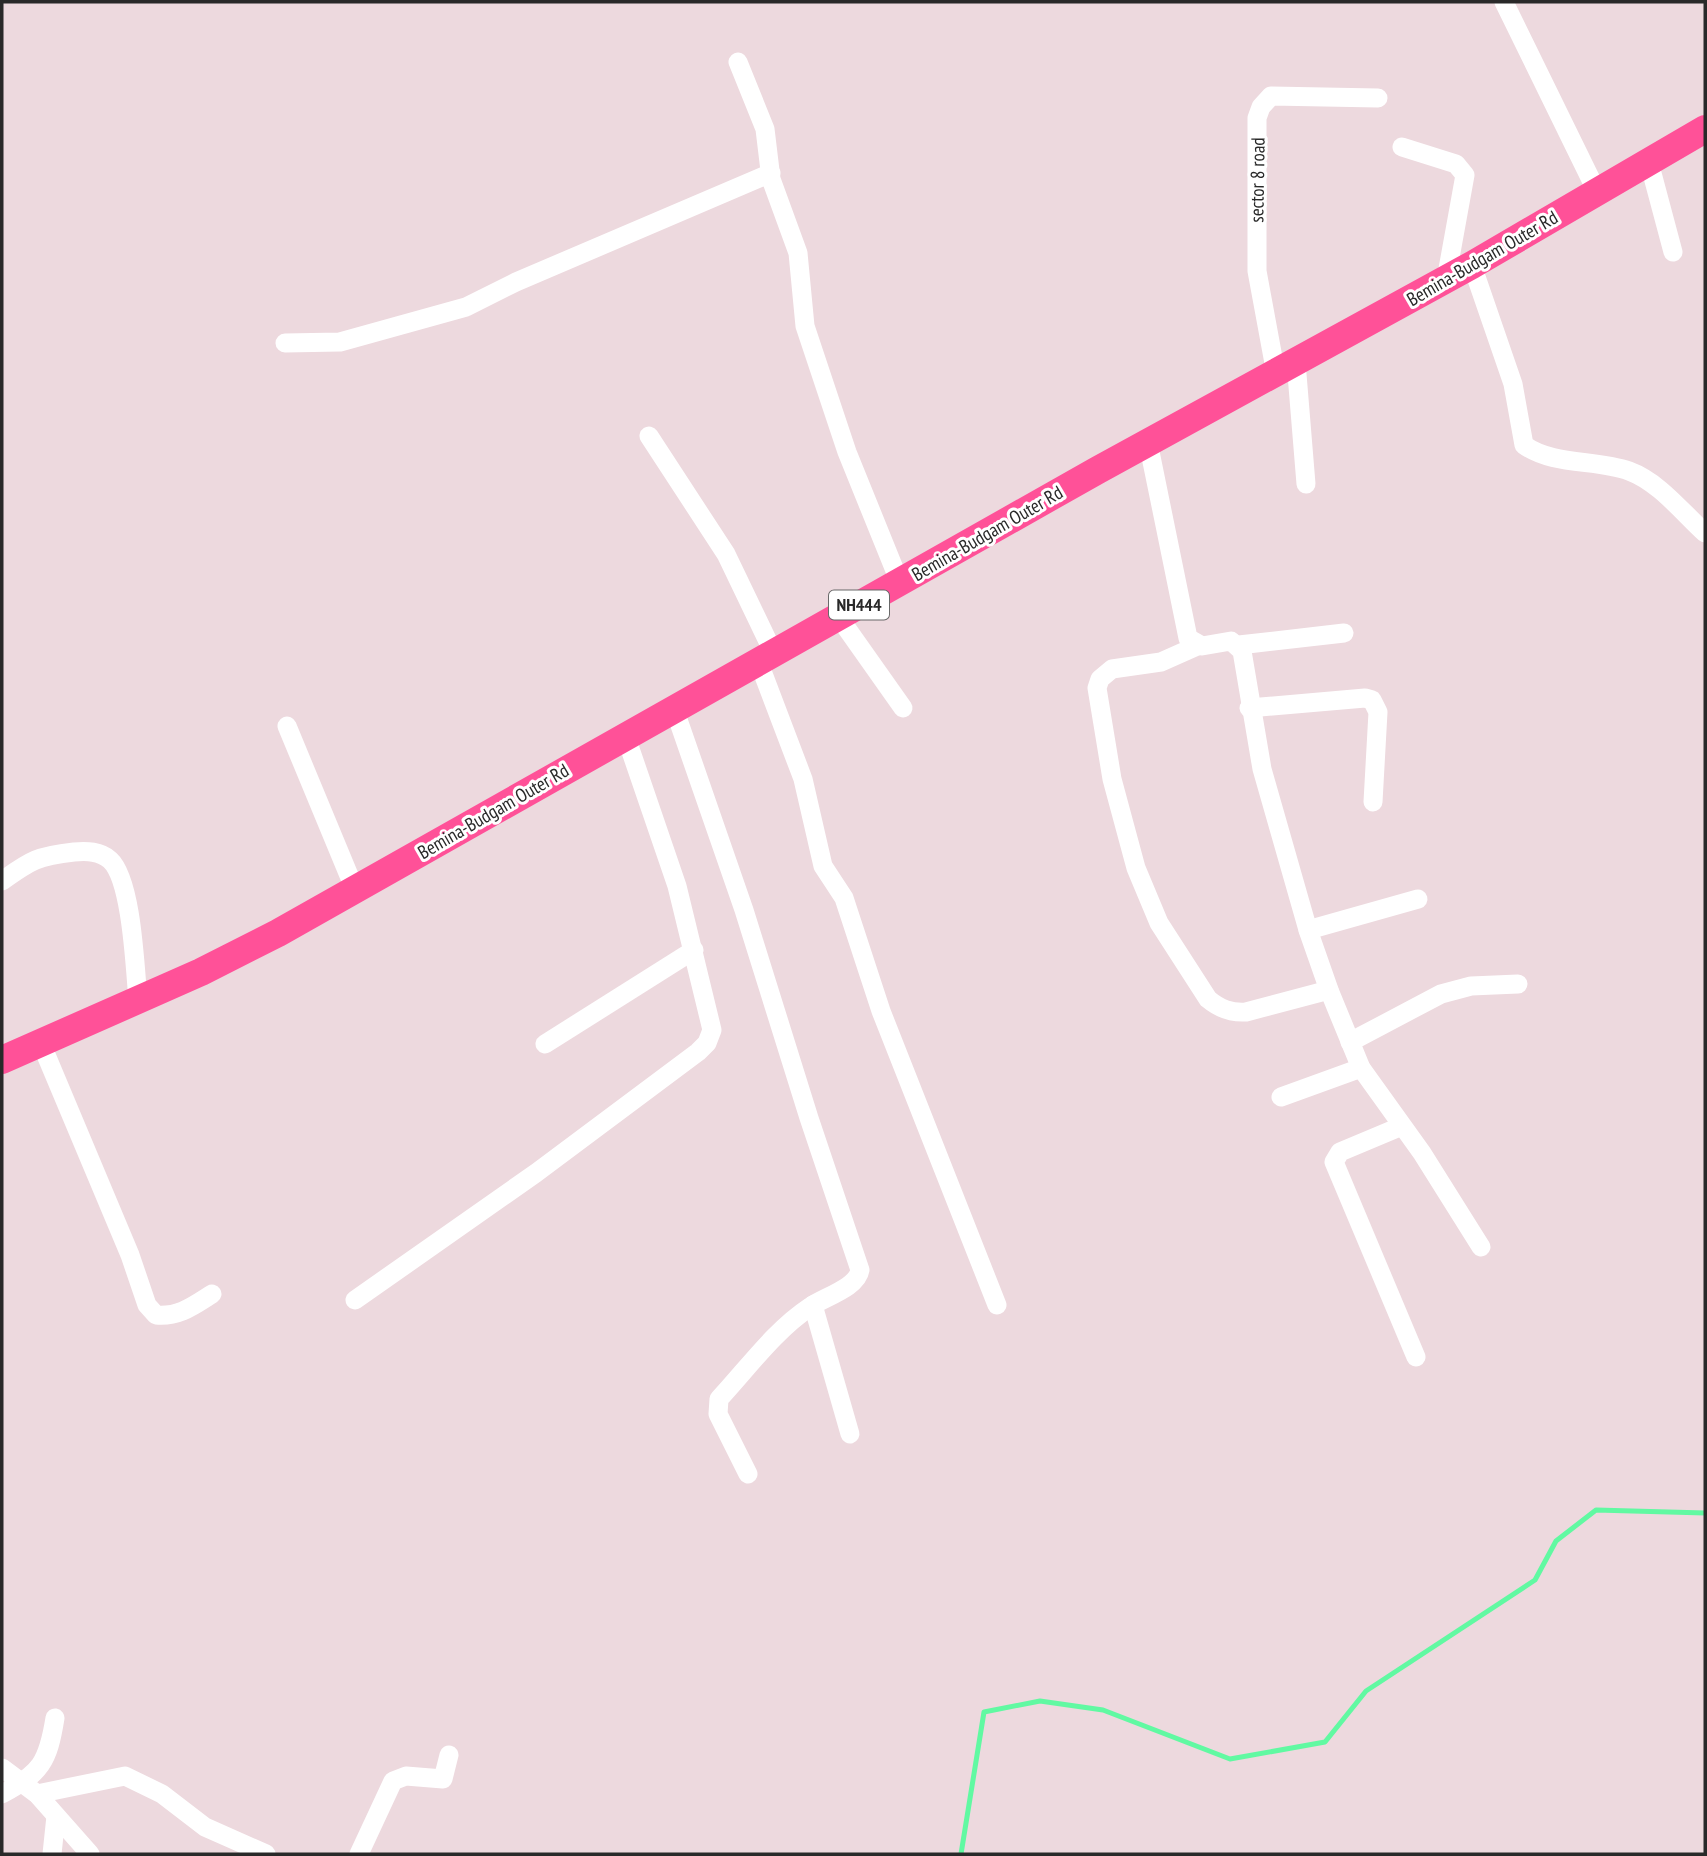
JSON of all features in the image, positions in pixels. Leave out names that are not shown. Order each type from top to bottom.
[{"type":"highway","name":"Bemina-Budgam Outer Rd","points":[[2,1060],[138,1000],[278,933],[1147,442],[1446,280],[1705,130]]},
{"type":"street","points":[[1504,2],[1597,192]]},
{"type":"street","points":[[738,62],[767,136],[771,173],[798,253],[805,326],[847,452],[900,583]]},
{"type":"street","name":"sector 8 road","points":[[1286,368],[1257,271],[1258,118],[1261,107],[1265,99],[1278,96],[1378,98]]},
{"type":"street","points":[[1402,147],[1456,164],[1465,175],[1446,280]]},
{"type":"street","points":[[1649,162],[1672,252]]},
{"type":"street","points":[[285,343],[340,342],[467,307],[516,282],[771,173]]},
{"type":"street","points":[[1472,265],[1513,384],[1524,445],[1544,455],[1615,468],[1641,477],[1705,533]]},
{"type":"street","points":[[1286,368],[1306,484]]},
{"type":"street","points":[[649,436],[726,554],[766,659],[803,779],[823,866],[844,898],[881,1011],[997,1305]]},
{"type":"street","points":[[1147,442],[1188,638],[1197,646]]},
{"type":"street","points":[[838,616],[903,708]]},
{"type":"street","points":[[1329,990],[1235,1013],[1215,1005],[1208,999],[1158,923],[1136,868],[1112,779],[1097,688],[1100,679],[1112,669],[1161,662],[1197,646],[1231,641],[1239,645],[1344,633]]},
{"type":"street","points":[[1239,645],[1262,769],[1308,930],[1329,990],[1361,1068],[1481,1247]]},
{"type":"street","points":[[1250,708],[1366,698],[1373,700],[1378,712],[1373,802]]},
{"type":"street","points":[[674,711],[744,909],[809,1118],[859,1262],[859,1277],[813,1305],[778,1335],[717,1404],[718,1414],[748,1474]]},
{"type":"street","points":[[288,726],[355,890]]},
{"type":"street","points":[[355,1300],[536,1173],[707,1043],[712,1030],[694,950],[677,886],[626,737]]},
{"type":"street","points":[[2,881],[34,858],[47,855],[87,851],[99,853],[112,861],[129,907],[138,1000]]},
{"type":"street","points":[[1308,930],[1418,899]]},
{"type":"street","points":[[545,1044],[694,950]]},
{"type":"street","points":[[1350,1042],[1441,994],[1471,986],[1518,984]]},
{"type":"street","points":[[41,1043],[130,1255],[147,1305],[156,1315],[169,1316],[182,1313],[212,1294]]},
{"type":"street","points":[[1281,1097],[1361,1068]]},
{"type":"street","points":[[1402,1126],[1340,1153],[1334,1162],[1416,1357]]},
{"type":"street","points":[[813,1305],[850,1434]]},
{"type":"street","points":[[30,1788],[47,1757],[55,1718]]},
{"type":"street","points":[[359,1854],[393,1781],[406,1776],[443,1779],[449,1755]]},
{"type":"street","points":[[2,1768],[30,1788],[90,1854]]},
{"type":"street","points":[[2,1794],[125,1776],[162,1794],[205,1827],[266,1854]]},
{"type":"street","points":[[52,1854],[56,1816]]},
{"type":"waterway","points":[[961,1854],[984,1712],[1040,1701],[1103,1710],[1230,1759],[1325,1742],[1366,1691],[1535,1580],[1556,1541],[1596,1510],[1705,1513]]}]
